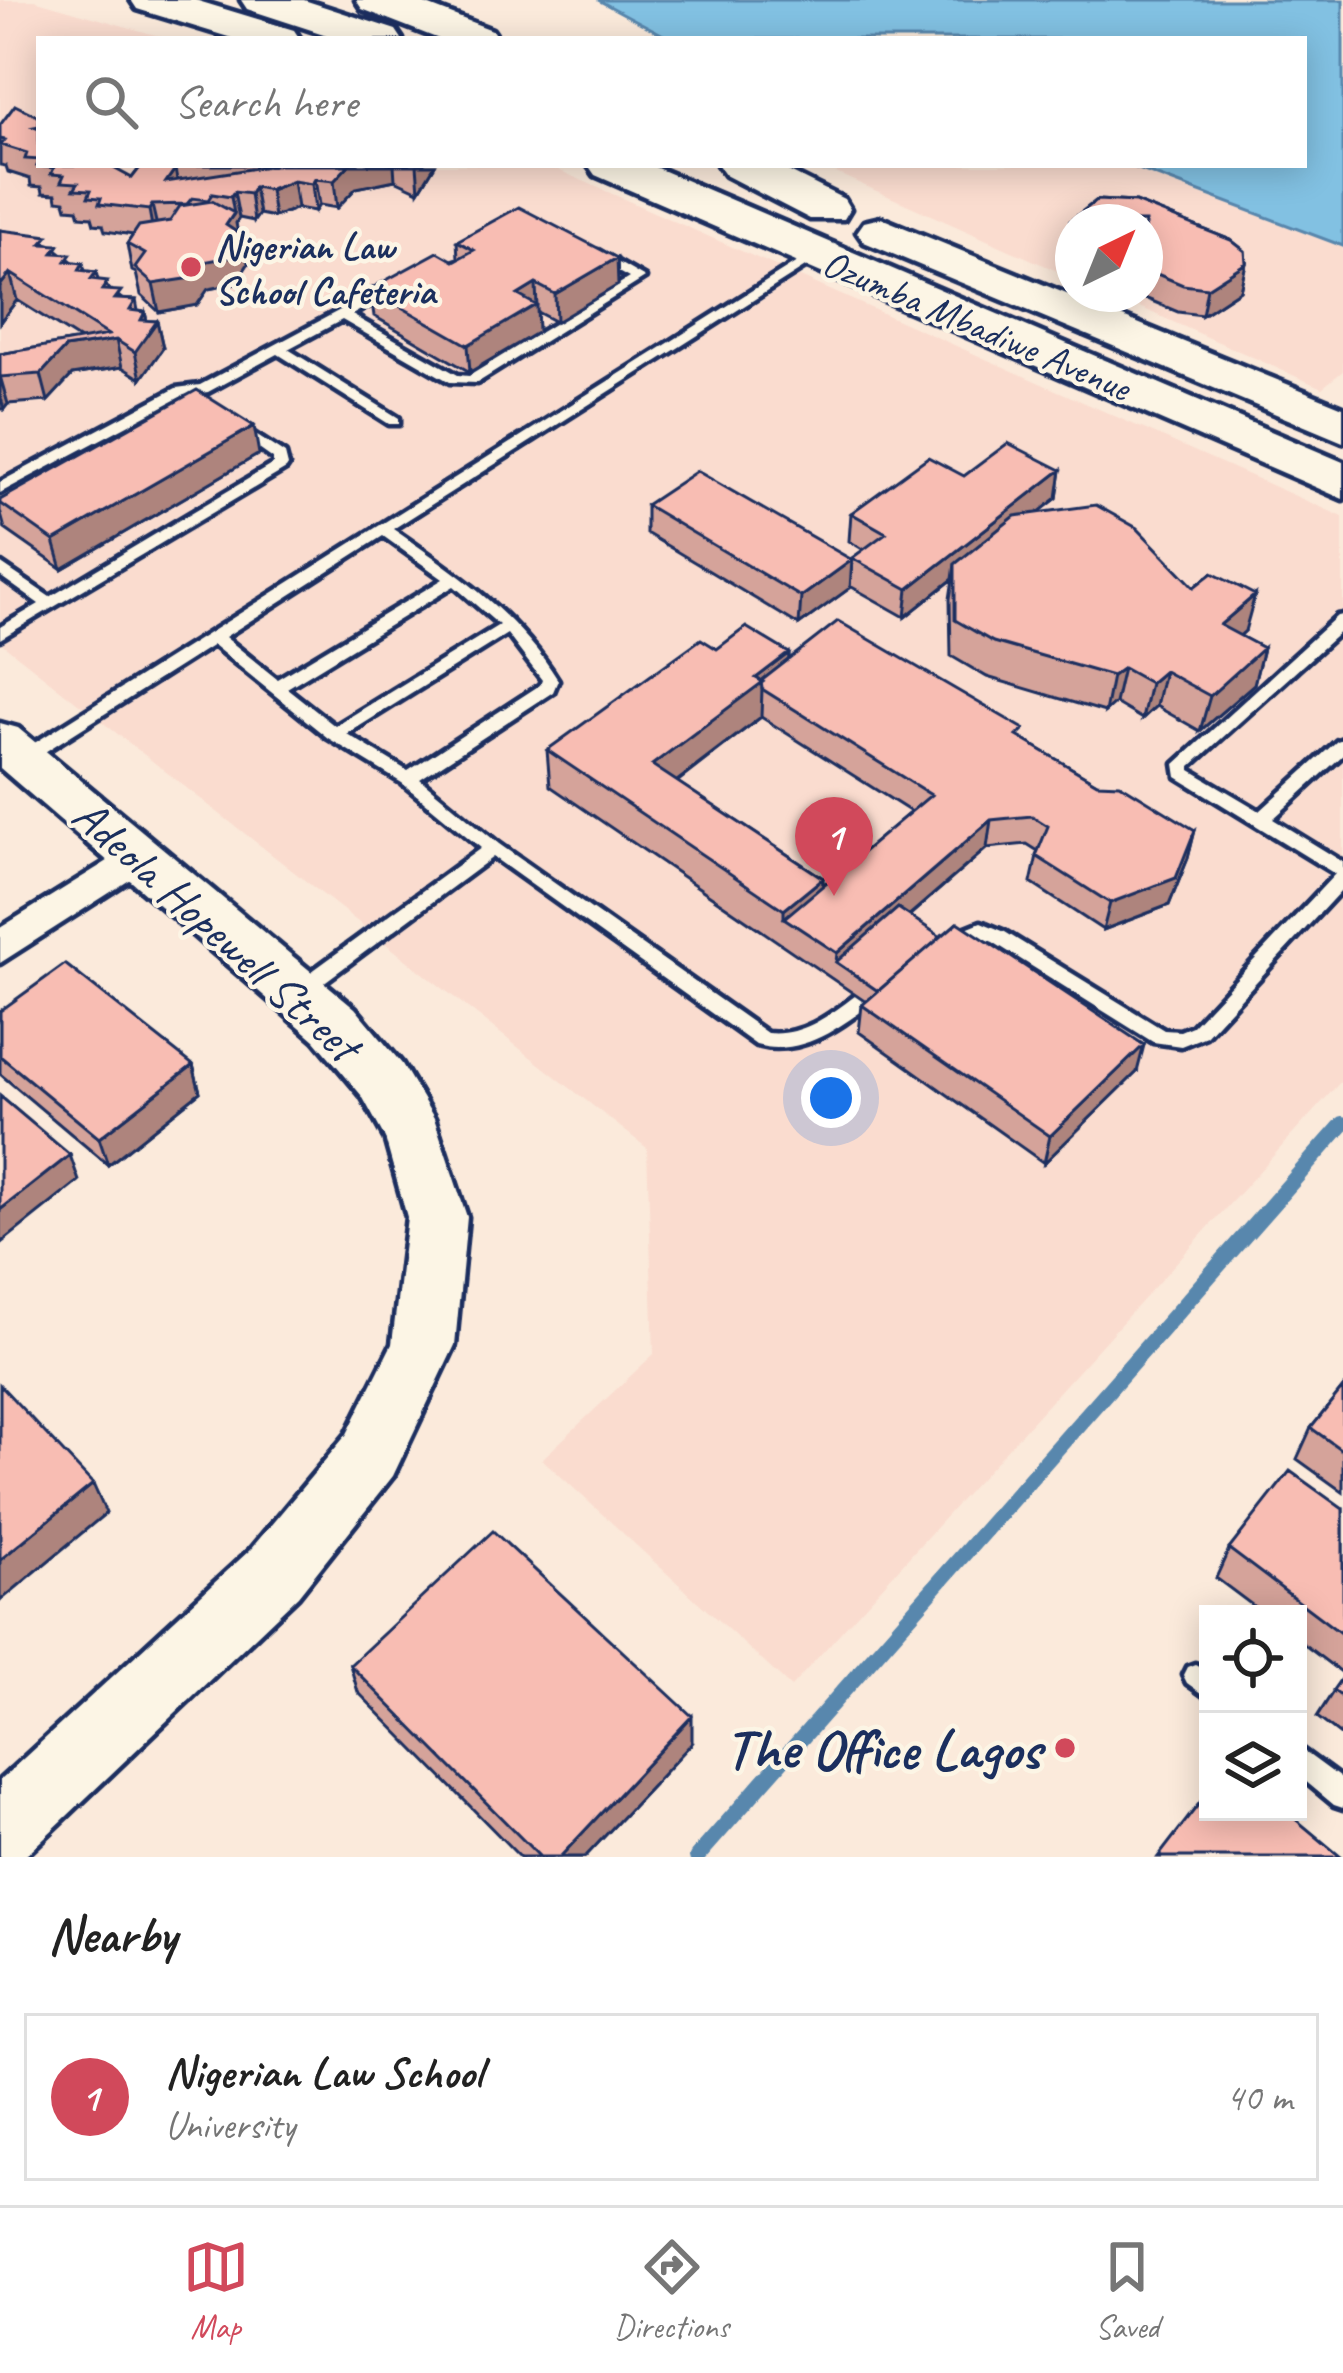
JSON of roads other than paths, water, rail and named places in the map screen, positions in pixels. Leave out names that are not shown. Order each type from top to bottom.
[{"type":"highway","points":[[152,0],[269,36]]},
{"type":"highway","points":[[262,0],[372,36]]},
{"type":"highway","points":[[377,0],[470,36]]},
{"type":"highway","name":"Ozumba Mbadiwe Avenue","points":[[621,168],[822,231],[1343,426]]},
{"type":"highway","name":"Ozumba Mbadiwe Avenue","points":[[719,168],[822,231],[1343,482]]},
{"type":"highway","points":[[745,168],[822,231]]},
{"type":"street","name":"Adeola Hopewell Street","points":[[0,1830],[274,1573],[370,1455],[423,1346],[437,1217],[413,1135],[382,1080],[300,990],[12,749]]},
{"type":"street","points":[[0,948],[140,855]]},
{"type":"lane","points":[[12,749],[214,637],[384,530],[822,231]]},
{"type":"lane","points":[[344,316],[455,379],[472,380],[638,278],[582,247]]},
{"type":"lane","points":[[0,488],[181,391],[202,389],[400,283]]},
{"type":"lane","points":[[279,349],[394,422]]},
{"type":"lane","points":[[0,634],[281,466],[280,457],[225,418]]},
{"type":"lane","points":[[384,530],[454,579],[508,626],[545,671],[547,688],[408,779]]},
{"type":"lane","points":[[0,568],[50,604]]},
{"type":"lane","points":[[276,687],[454,579]]},
{"type":"lane","points":[[928,956],[965,932],[981,929],[1160,1037],[1181,1039],[1199,1031],[1343,873],[1183,773],[1183,764],[1343,620]]},
{"type":"lane","points":[[334,734],[508,626]]},
{"type":"lane","points":[[214,637],[334,734],[408,779],[493,848],[763,1040],[782,1045],[798,1040],[891,980]]},
{"type":"lane","points":[[1260,821],[1343,745]]},
{"type":"lane","points":[[300,990],[493,848]]},
{"type":"lane","points":[[1307,1767],[1343,1796]]},
{"type":"water","points":[[598,0],[1343,0],[1343,246],[1136,168],[1307,168],[1307,36],[665,36]]},
{"type":"waterway","points":[[697,1857],[1343,1124]]},
{"type":"place","name":"Nigerian Law School Cafeteria","points":[[191,267]]},
{"type":"place","name":"Nigerian Law School","points":[[834,896]]},
{"type":"place","name":"The Office Lagos","points":[[1065,1748]]}]
